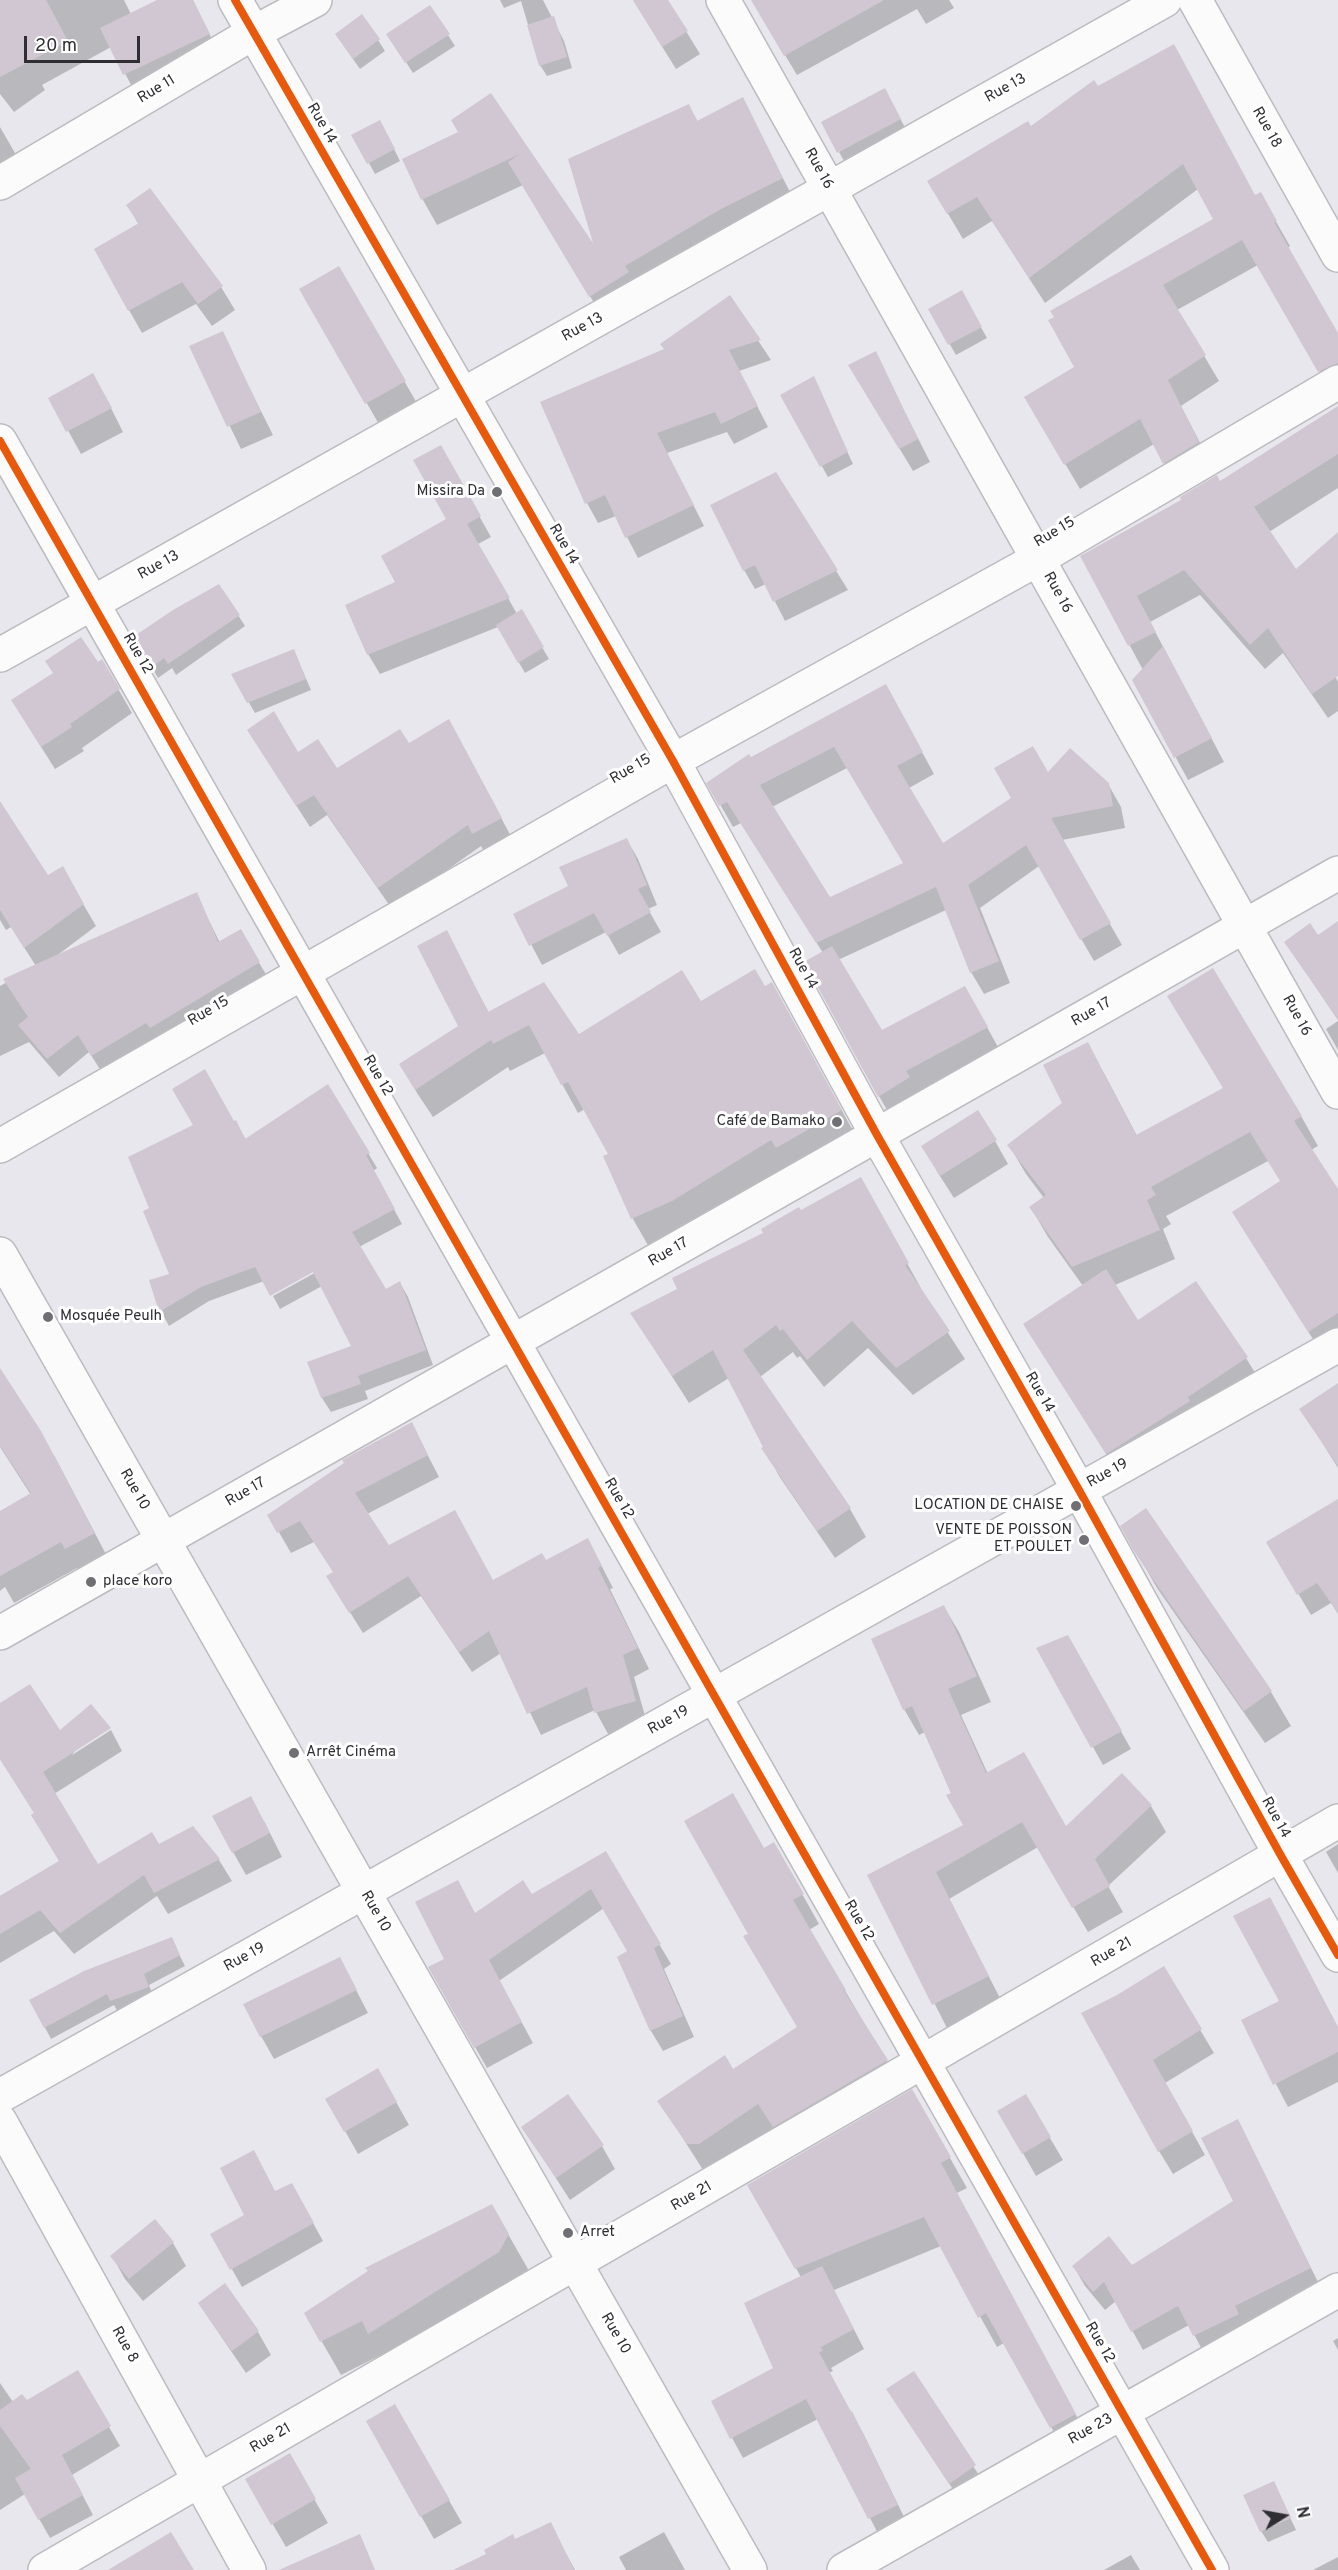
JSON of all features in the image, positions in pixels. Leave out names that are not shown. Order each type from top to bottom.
[{"type":"street","name":"Rue 14","points":[[235,0],[673,761],[877,1135],[1079,1490],[1338,1955]]},
{"type":"street","name":"Rue 11","points":[[0,183],[254,33],[315,0]]},
{"type":"street","name":"Rue 16","points":[[723,0],[1338,1092]]},
{"type":"street","name":"Rue 13","points":[[0,655],[1165,0]]},
{"type":"street","name":"Rue 18","points":[[1195,0],[1338,255]]},
{"type":"street","name":"Rue 15","points":[[0,1146],[673,761],[1038,559],[1338,382]]},
{"type":"street","name":"Rue 12","points":[[0,441],[1212,2570]]},
{"type":"street","name":"Rue 17","points":[[0,1633],[1338,873]]},
{"type":"street","name":"Rue 10","points":[[0,1254],[750,2570]]},
{"type":"street","name":"Rue 19","points":[[0,2096],[1338,1345]]},
{"type":"street","name":"Rue 21","points":[[45,2570],[1338,1821]]},
{"type":"street","name":"Rue 8","points":[[0,2121],[249,2570]]},
{"type":"street","name":"Rue 23","points":[[844,2570],[1338,2290]]},
{"type":"building","points":[[0,0],[46,0],[68,41],[0,77]]},
{"type":"building","points":[[157,0],[193,0],[210,34],[123,75],[100,28]]},
{"type":"building","points":[[633,0],[668,0],[688,31],[662,47]]},
{"type":"building","points":[[751,0],[884,0],[784,56]]},
{"type":"building","points":[[430,5],[450,34],[405,63],[386,34]]},
{"type":"building","points":[[362,14],[380,39],[353,59],[335,34]]},
{"type":"building","points":[[554,16],[567,57],[539,66],[527,25]]},
{"type":"building","points":[[1174,44],[1255,195],[1261,192],[1277,221],[1274,222],[1338,333],[1338,363],[1318,372],[1242,240],[1163,285],[1206,355],[1168,380],[1199,442],[1163,464],[1140,419],[1064,465],[1024,397],[1074,367],[1048,320],[1054,317],[1050,311],[1213,219],[1183,164],[1029,278],[977,197],[947,214],[927,181],[1028,121],[1031,126],[1094,80],[1098,86]]},
{"type":"building","points":[[885,88],[901,119],[837,153],[821,122]]},
{"type":"building","points":[[491,93],[593,243],[568,159],[689,104],[697,121],[743,97],[783,178],[719,210],[625,266],[629,272],[589,297],[508,162],[522,153],[421,200],[402,159],[458,132],[451,120]]},
{"type":"building","points":[[380,120],[395,149],[367,164],[351,135]]},
{"type":"building","points":[[150,188],[223,286],[198,304],[182,282],[128,311],[94,249],[139,223],[126,205]]},
{"type":"building","points":[[339,266],[406,381],[365,404],[299,289]]},
{"type":"building","points":[[962,290],[982,327],[948,345],[928,309]]},
{"type":"building","points":[[730,295],[761,340],[729,350],[758,406],[721,424],[715,412],[657,433],[694,505],[625,538],[605,495],[585,504],[540,402],[664,349],[660,344]]},
{"type":"building","points":[[223,331],[261,412],[227,427],[189,346]]},
{"type":"building","points":[[876,351],[918,439],[899,449],[848,365]]},
{"type":"building","points":[[93,373],[112,408],[66,432],[48,398]]},
{"type":"building","points":[[814,376],[848,452],[820,467],[780,395]]},
{"type":"building","points":[[1338,406],[1338,454],[1254,507],[1296,569],[1338,532],[1338,676],[1312,694],[1268,628],[1250,645],[1184,570],[1137,596],[1156,632],[1128,646],[1080,556],[1181,500],[1180,497],[1217,475],[1220,481]]},
{"type":"building","points":[[441,445],[481,516],[467,524],[510,598],[367,655],[345,605],[395,582],[381,556],[446,519],[413,460]]},
{"type":"building","points":[[776,472],[838,570],[773,602],[755,565],[743,571],[710,505]]},
{"type":"building","points":[[219,584],[240,615],[168,664],[164,658],[151,668],[133,637],[173,610]]},
{"type":"building","points":[[522,609],[544,647],[518,663],[496,625]]},
{"type":"building","points":[[81,637],[98,662],[102,659],[120,689],[70,724],[72,727],[41,747],[11,700],[53,673],[45,661]]},
{"type":"building","points":[[1163,646],[1212,738],[1174,758],[1132,680]]},
{"type":"building","points":[[294,649],[306,679],[247,703],[231,674]]},
{"type":"building","points":[[886,684],[923,752],[897,766],[943,843],[1011,798],[994,768],[1033,746],[1048,772],[1070,748],[1109,783],[1113,806],[1051,818],[1111,923],[1080,940],[1026,845],[968,885],[999,961],[970,973],[936,887],[816,943],[727,802],[719,806],[706,783],[749,754],[751,757]],"holes":[[[834,747],[903,863],[830,897],[760,785]]]},
{"type":"building","points":[[274,711],[298,752],[318,739],[337,768],[400,729],[409,743],[449,719],[502,818],[472,834],[468,825],[378,888],[314,795],[296,806],[247,730]]},
{"type":"building","points":[[0,801],[48,875],[63,866],[84,904],[24,948],[0,910]]},
{"type":"building","points":[[627,838],[647,885],[638,889],[651,912],[607,936],[594,913],[529,946],[513,914],[568,886],[559,867]]},
{"type":"building","points":[[197,892],[218,942],[241,929],[260,962],[150,1028],[146,1023],[91,1056],[78,1035],[47,1059],[18,1025],[28,1017],[3,979]]},
{"type":"building","points":[[1338,921],[1338,1019],[1284,942],[1310,923],[1318,935]]},
{"type":"building","points":[[447,930],[488,1012],[544,982],[579,1034],[682,970],[701,1001],[755,969],[765,986],[772,982],[842,1110],[776,1148],[771,1140],[672,1201],[631,1219],[603,1156],[608,1154],[568,1082],[561,1085],[529,1025],[493,1044],[491,1040],[415,1090],[399,1064],[458,1026],[417,946]]},
{"type":"building","points":[[832,946],[882,1030],[965,986],[988,1027],[906,1071],[910,1077],[878,1097],[804,962]]},
{"type":"building","points":[[1213,968],[1302,1116],[1294,1121],[1338,1189],[1338,1313],[1308,1332],[1232,1212],[1280,1181],[1250,1132],[1151,1187],[1156,1195],[1147,1200],[1160,1230],[1072,1267],[1029,1207],[1046,1195],[1007,1145],[1062,1103],[1043,1065],[1088,1042],[1136,1135],[1223,1088],[1167,996]]},
{"type":"building","points":[[205,1069],[245,1139],[328,1084],[370,1153],[366,1155],[395,1209],[352,1232],[386,1289],[400,1281],[426,1350],[358,1376],[361,1384],[321,1398],[307,1362],[351,1346],[313,1272],[270,1296],[255,1267],[201,1287],[159,1312],[149,1280],[169,1274],[143,1211],[149,1208],[128,1157],[193,1125],[172,1089]]},
{"type":"building","points":[[978,1110],[997,1140],[940,1176],[921,1146]]},
{"type":"building","points":[[861,1177],[909,1263],[905,1265],[950,1331],[896,1368],[852,1321],[807,1360],[783,1329],[780,1331],[776,1325],[743,1350],[851,1508],[817,1531],[761,1448],[763,1447],[713,1350],[672,1376],[630,1313],[677,1289],[672,1278],[763,1233],[761,1229],[799,1207],[801,1210]]},
{"type":"building","points":[[1106,1269],[1138,1320],[1196,1281],[1248,1357],[1188,1397],[1190,1401],[1106,1454],[1023,1324]]},
{"type":"building","points":[[0,1368],[41,1431],[95,1533],[65,1549],[61,1542],[0,1576],[0,1511],[31,1493],[0,1446]]},
{"type":"building","points":[[1338,1383],[1338,1466],[1299,1409]]},
{"type":"building","points":[[412,1422],[428,1455],[355,1493],[389,1545],[455,1510],[493,1580],[542,1553],[546,1560],[588,1538],[602,1566],[598,1568],[638,1648],[623,1655],[636,1701],[594,1713],[587,1687],[527,1714],[489,1631],[459,1652],[408,1576],[349,1613],[326,1576],[333,1572],[300,1521],[277,1533],[267,1515],[344,1463],[342,1460]]},
{"type":"building","points":[[1338,1499],[1338,1613],[1317,1583],[1297,1595],[1266,1542]]},
{"type":"building","points":[[1146,1508],[1272,1691],[1244,1711],[1135,1553],[1120,1526]]},
{"type":"building","points":[[944,1605],[977,1676],[948,1689],[986,1773],[1024,1752],[1066,1826],[1122,1773],[1152,1805],[1095,1859],[1110,1886],[1072,1908],[1022,1822],[936,1872],[989,1976],[932,2005],[867,1875],[963,1825],[946,1795],[951,1793],[912,1706],[903,1710],[871,1639]]},
{"type":"building","points":[[1068,1635],[1122,1731],[1091,1748],[1036,1648]]},
{"type":"building","points":[[30,1684],[60,1730],[91,1704],[111,1728],[43,1772],[98,1864],[152,1832],[159,1844],[193,1826],[220,1859],[154,1893],[144,1875],[60,1933],[40,1910],[0,1934],[0,1896],[59,1861],[31,1815],[34,1813],[0,1759],[0,1703]]},
{"type":"building","points":[[733,1793],[764,1848],[774,1842],[804,1894],[793,1900],[846,1990],[844,1991],[888,2060],[773,2127],[758,2104],[699,2144],[687,2144],[657,2101],[725,2055],[733,2069],[797,2027],[743,1936],[748,1934],[684,1821]]},
{"type":"building","points":[[251,1796],[270,1833],[232,1853],[212,1816]]},
{"type":"building","points":[[606,1851],[661,1944],[654,1948],[683,2016],[650,2031],[617,1957],[627,1951],[591,1889],[489,1960],[522,2022],[474,2048],[428,1967],[444,1959],[415,1902],[458,1880],[475,1913],[523,1880],[532,1894]]},
{"type":"building","points":[[1270,1897],[1338,2027],[1338,2052],[1273,2085],[1241,2020],[1279,2001],[1233,1916]]},
{"type":"building","points":[[172,1937],[180,1955],[144,1974],[149,1987],[110,2001],[107,1994],[44,2028],[29,2000],[84,1971]]},
{"type":"building","points":[[340,1957],[357,1990],[260,2037],[243,2004]]},
{"type":"building","points":[[1164,1966],[1202,2029],[1153,2060],[1193,2131],[1158,2152],[1081,2013],[1117,1995]]},
{"type":"building","points":[[378,2068],[397,2102],[344,2132],[325,2099]]},
{"type":"building","points":[[912,2089],[951,2157],[941,2163],[1076,2414],[1050,2428],[986,2313],[978,2318],[924,2217],[795,2269],[747,2185]]},
{"type":"building","points":[[568,2094],[604,2145],[556,2178],[521,2127]]},
{"type":"building","points":[[1026,2094],[1051,2137],[1022,2154],[997,2111]]},
{"type":"building","points":[[1238,2119],[1311,2268],[1235,2306],[1239,2314],[1193,2336],[1178,2306],[1131,2332],[1104,2282],[1093,2292],[1072,2266],[1109,2236],[1132,2265],[1233,2201],[1201,2138]]},
{"type":"building","points":[[254,2150],[275,2191],[292,2183],[314,2223],[230,2270],[210,2234],[244,2215],[220,2168]]},
{"type":"building","points":[[492,2204],[509,2234],[499,2252],[368,2334],[362,2321],[320,2342],[304,2313],[368,2271],[365,2268]]},
{"type":"building","points":[[155,2219],[174,2242],[129,2279],[110,2256]]},
{"type":"building","points":[[822,2266],[854,2329],[821,2347],[823,2351],[819,2352],[852,2411],[898,2505],[868,2519],[806,2399],[730,2439],[711,2401],[773,2368],[744,2303]]},
{"type":"building","points":[[225,2283],[259,2331],[232,2351],[198,2303]]},
{"type":"building","points":[[78,2370],[111,2426],[62,2455],[83,2495],[38,2520],[15,2478],[31,2469],[0,2426],[0,2410],[22,2394],[27,2400]]},
{"type":"building","points":[[914,2371],[976,2465],[949,2484],[886,2389]]},
{"type":"building","points":[[395,2404],[450,2500],[420,2517],[366,2421]]},
{"type":"building","points":[[290,2453],[316,2499],[271,2525],[245,2479]]},
{"type":"building","points":[[1274,2481],[1291,2518],[1260,2532],[1243,2495]]},
{"type":"building","points":[[551,2522],[574,2570],[453,2570],[486,2554],[484,2550],[513,2534],[515,2539]]},
{"type":"building","points":[[171,2532],[194,2570],[108,2570]]},
{"type":"building","points":[[360,2534],[375,2570],[279,2570]]},
{"type":"cycle path","points":[[235,0],[673,761],[877,1135],[1079,1490],[1338,1955]]},
{"type":"cycle path","points":[[0,441],[1212,2570]]},
{"type":"place","name":"Missira Da","points":[[497,492]]},
{"type":"place","name":"Café de Bamako","points":[[837,1122]]},
{"type":"place","name":"Mosquée Peulh","points":[[48,1317]]},
{"type":"place","name":"LOCATION DE CHAISE","points":[[1076,1506]]},
{"type":"place","name":"VENTE DE POISSON ET POULET","points":[[1084,1540]]},
{"type":"place","name":"place koro","points":[[91,1582]]},
{"type":"place","name":"Arrêt Cinéma","points":[[294,1753]]},
{"type":"place","name":"Arret","points":[[568,2233]]}]
